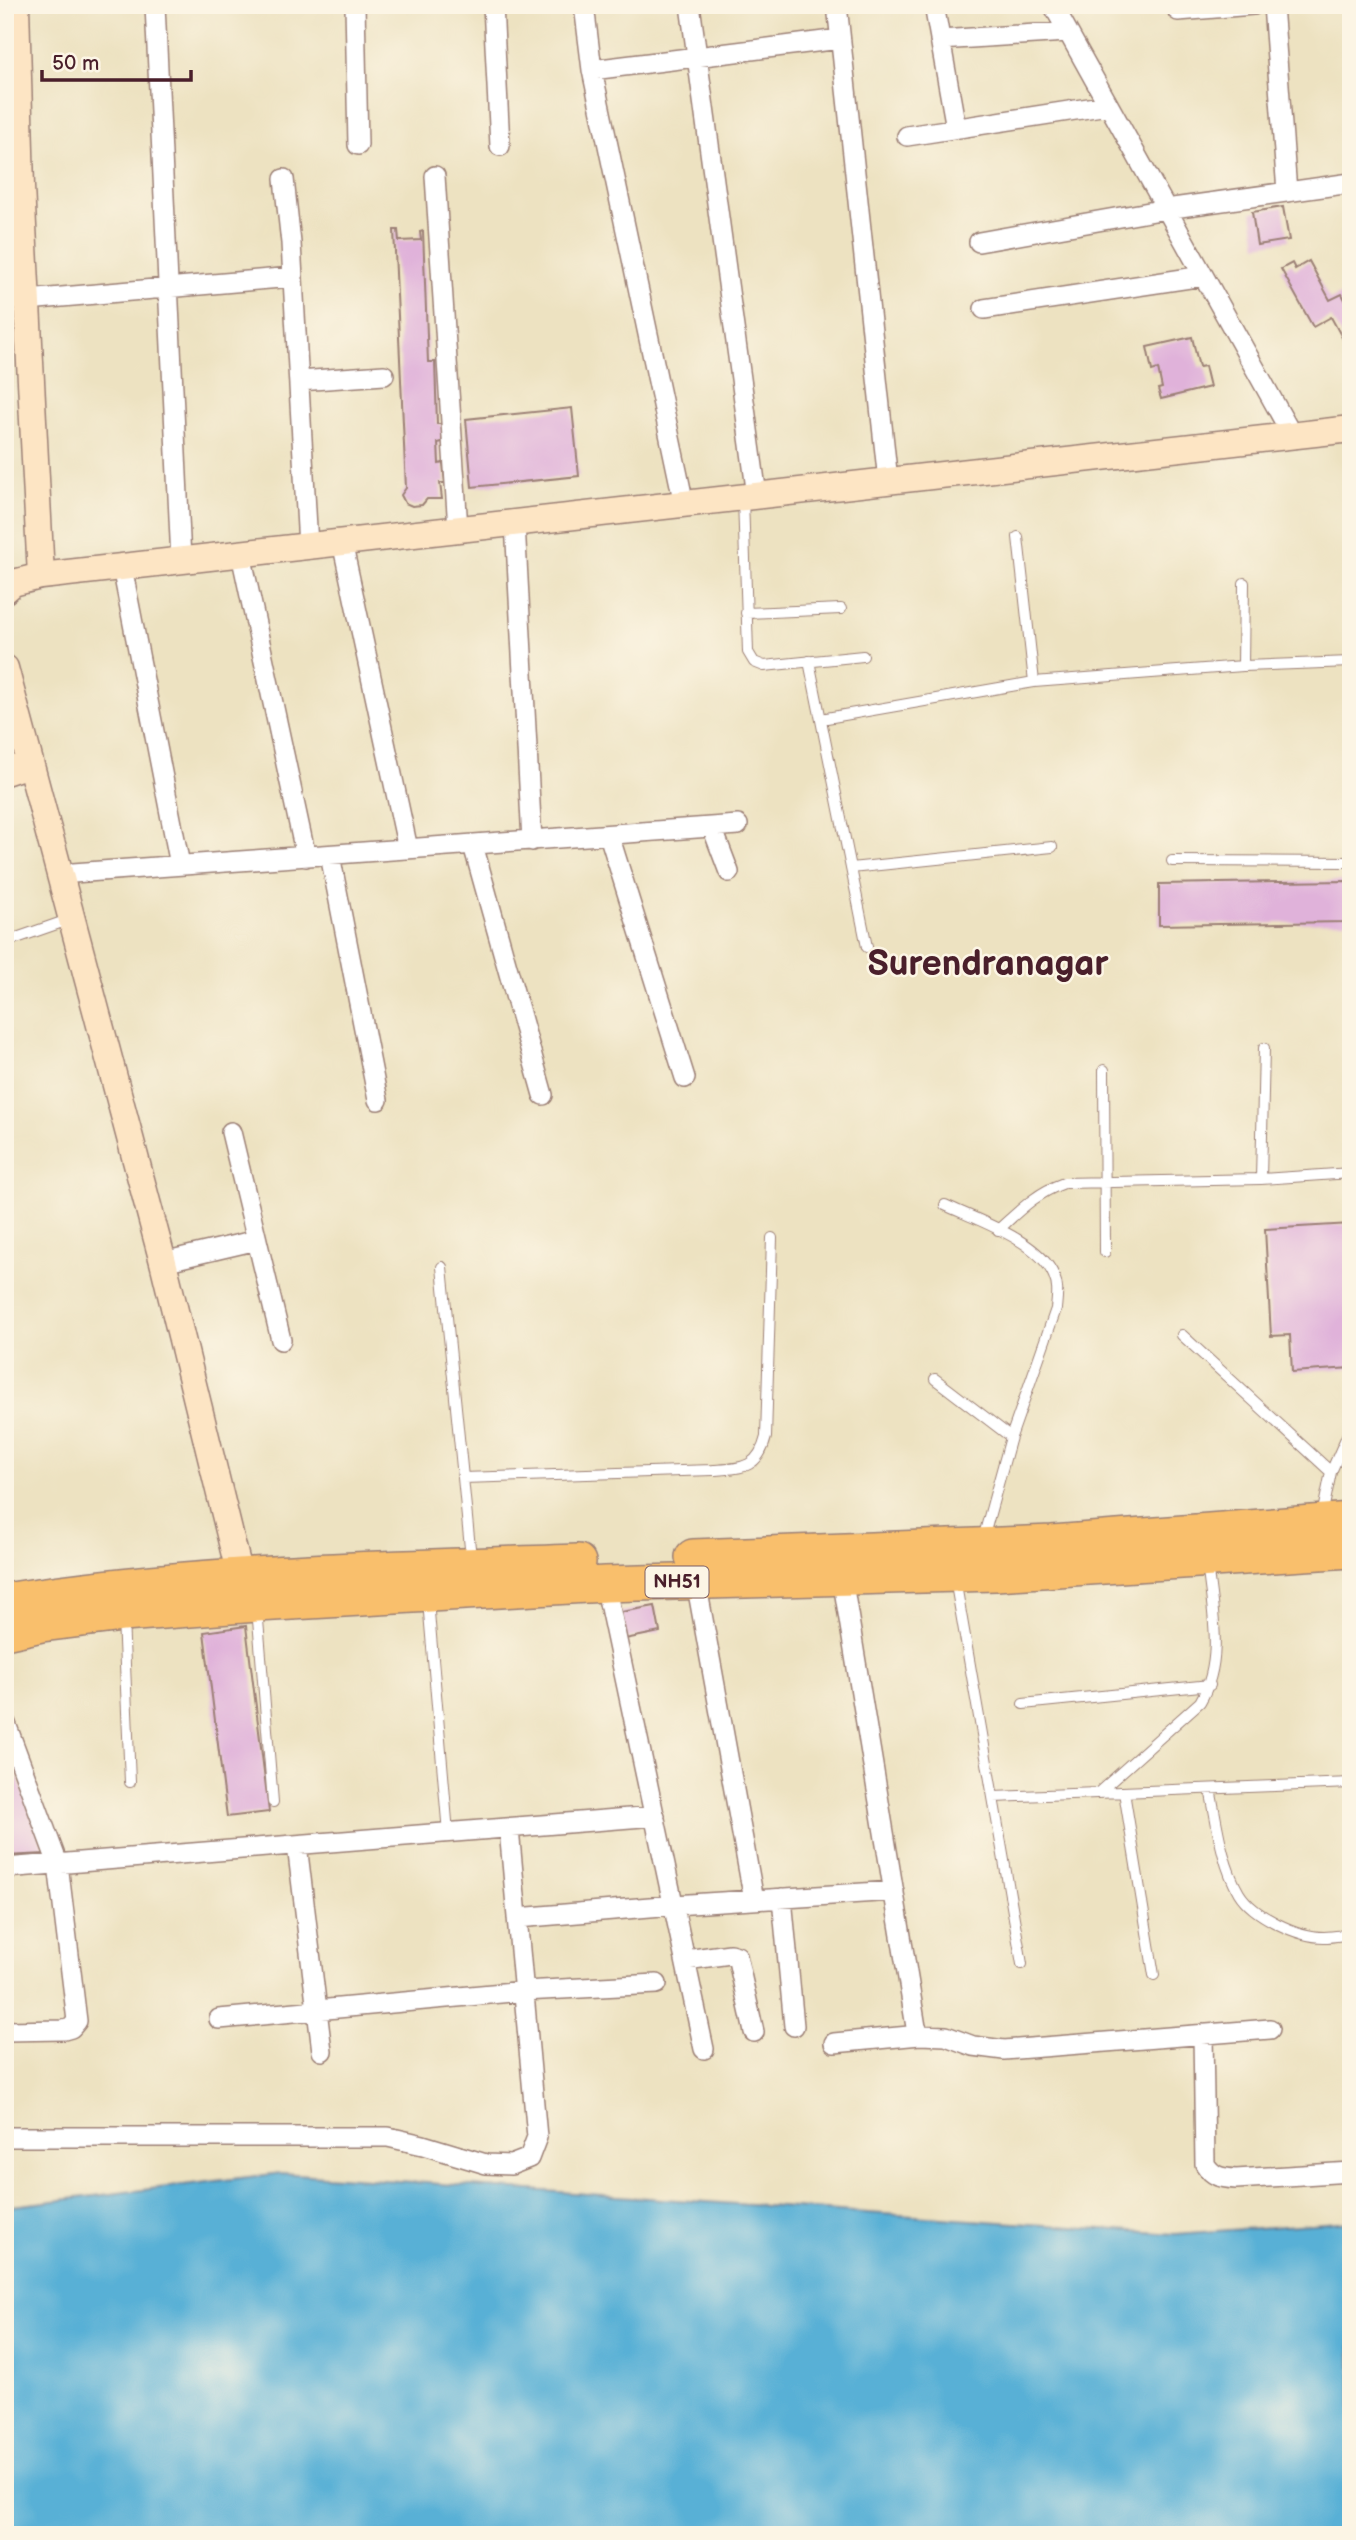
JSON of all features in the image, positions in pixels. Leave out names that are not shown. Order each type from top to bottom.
[{"type":"highway","name":"NH51","points":[[5,1601],[71,1590],[248,1595],[428,1594],[605,1584],[842,1577],[1052,1544],[1336,1522]]},
{"type":"highway","name":"NH51","points":[[5,1632],[42,1624],[472,1566],[963,1556],[1206,1560],[1351,1550]]},
{"type":"street","points":[[16,5],[13,187],[16,299],[41,576]]},
{"type":"street","points":[[155,5],[181,560]]},
{"type":"street","points":[[355,5],[358,145]]},
{"type":"street","points":[[493,5],[500,146]]},
{"type":"street","points":[[584,5],[592,70],[684,504]]},
{"type":"street","points":[[690,5],[750,496]]},
{"type":"street","points":[[836,5],[888,481]]},
{"type":"street","points":[[934,5],[956,128]]},
{"type":"street","points":[[1053,5],[1292,435]]},
{"type":"street","points":[[1178,11],[1253,5]]},
{"type":"street","points":[[1273,5],[1287,192]]},
{"type":"street","points":[[940,40],[1067,32]]},
{"type":"street","points":[[592,70],[840,39]]},
{"type":"street","points":[[907,136],[1108,105]]},
{"type":"street","points":[[435,176],[458,529]]},
{"type":"street","points":[[284,179],[293,277],[308,546]]},
{"type":"street","points":[[979,242],[1166,208],[1351,183]]},
{"type":"street","points":[[984,309],[1203,276]]},
{"type":"street","points":[[16,299],[293,277]]},
{"type":"street","points":[[299,381],[384,375]]},
{"type":"street","points":[[6,589],[13,583],[41,576],[1351,429]]},
{"type":"street","points":[[514,523],[532,841]]},
{"type":"street","points":[[342,542],[408,849]]},
{"type":"street","points":[[241,554],[306,857]]},
{"type":"street","points":[[122,567],[180,865]]},
{"type":"street","points":[[5,668],[17,768],[59,874],[163,1262],[248,1595]]},
{"type":"street","points":[[59,874],[738,825]]},
{"type":"street","points":[[712,827],[729,872]]},
{"type":"street","points":[[608,835],[685,1078]]},
{"type":"street","points":[[473,845],[543,1095]]},
{"type":"street","points":[[330,855],[378,1100]]},
{"type":"street","points":[[231,1132],[281,1340]]},
{"type":"street","points":[[163,1262],[257,1240]]},
{"type":"street","points":[[842,1577],[916,2027],[920,2035]]},
{"type":"street","points":[[696,1581],[754,1900]]},
{"type":"street","points":[[605,1584],[704,2049]]},
{"type":"street","points":[[5,1721],[58,1864],[77,2021],[64,2031],[5,2031]]},
{"type":"street","points":[[5,1868],[655,1816]]},
{"type":"street","points":[[5,2137],[388,2137],[486,2164],[511,2165],[529,2158],[537,2137],[509,1829]]},
{"type":"street","points":[[297,1845],[322,2052]]},
{"type":"street","points":[[517,1918],[894,1891]]},
{"type":"street","points":[[782,1898],[794,2026]]},
{"type":"street","points":[[686,1960],[730,1954],[737,1956],[754,2032]]},
{"type":"street","points":[[219,2019],[524,1992],[657,1984]]},
{"type":"street","points":[[834,2043],[920,2035],[946,2036],[973,2046],[1004,2050],[1270,2029]]},
{"type":"street","points":[[1203,2034],[1205,2164],[1211,2174],[1236,2179],[1351,2172]]},
{"type":"lane","points":[[750,496],[746,613],[748,652],[754,662],[764,666],[863,656]]},
{"type":"lane","points":[[1018,537],[1034,681]]},
{"type":"lane","points":[[1243,666],[1244,583]]},
{"type":"lane","points":[[746,613],[841,610]]},
{"type":"lane","points":[[809,661],[867,947]]},
{"type":"lane","points":[[821,719],[1034,681],[1243,666],[1351,662]]},
{"type":"lane","points":[[851,868],[1052,847]]},
{"type":"lane","points":[[1172,861],[1351,862]]},
{"type":"lane","points":[[5,942],[71,919]]},
{"type":"lane","points":[[1261,1179],[1264,1048]]},
{"type":"lane","points":[[1104,1070],[1105,1252]]},
{"type":"lane","points":[[998,1230],[1033,1197],[1063,1183],[1261,1179],[1351,1173]]},
{"type":"lane","points":[[945,1205],[998,1230],[1042,1258],[1054,1275],[1058,1291],[1056,1309],[1011,1437],[963,1556],[993,1797],[1022,1965]]},
{"type":"lane","points":[[463,1478],[712,1470],[741,1468],[755,1462],[763,1452],[766,1437],[772,1238]]},
{"type":"lane","points":[[442,1266],[472,1566]]},
{"type":"lane","points":[[1182,1335],[1331,1472]]},
{"type":"lane","points":[[935,1379],[1011,1437]]},
{"type":"lane","points":[[1336,1522],[1331,1472],[1351,1427]]},
{"type":"lane","points":[[1098,1793],[1200,1702],[1210,1685],[1216,1661],[1206,1560]]},
{"type":"lane","points":[[428,1594],[448,1834]]},
{"type":"lane","points":[[248,1595],[273,1802]]},
{"type":"lane","points":[[123,1614],[130,1782]]},
{"type":"lane","points":[[1023,1704],[1210,1685]]},
{"type":"lane","points":[[993,1797],[1351,1783]]},
{"type":"lane","points":[[1210,1789],[1229,1871],[1240,1895],[1273,1922],[1300,1934],[1322,1937],[1351,1934]]},
{"type":"lane","points":[[1124,1792],[1154,1975]]},
{"type":"water","points":[[281,2173],[1175,2234],[1351,2221],[1351,2535],[5,2535],[5,2207]]},
{"type":"building","points":[[1283,207],[1289,240],[1257,245],[1252,212]]},
{"type":"building","points":[[394,230],[398,230],[399,241],[421,240],[420,232],[423,231],[428,362],[435,362],[437,424],[442,424],[442,442],[438,443],[439,464],[443,463],[445,483],[440,483],[442,499],[427,499],[422,505],[412,506],[405,503],[401,495],[406,488]]},
{"type":"building","points":[[1309,261],[1330,300],[1342,294],[1351,311],[1351,354],[1331,317],[1313,327],[1281,269],[1292,263],[1295,269]]},
{"type":"building","points":[[1192,337],[1199,367],[1205,366],[1210,387],[1161,399],[1158,369],[1152,371],[1147,347]]},
{"type":"building","points":[[572,408],[579,476],[472,487],[466,419]]},
{"type":"building","points":[[1347,881],[1347,922],[1159,925],[1159,884]]},
{"type":"building","points":[[1351,1224],[1351,1368],[1292,1372],[1290,1335],[1271,1336],[1265,1229]]},
{"type":"building","points":[[655,1606],[660,1632],[625,1639],[621,1612]]},
{"type":"building","points":[[246,1626],[269,1812],[227,1817],[204,1632]]},
{"type":"building","points":[[9,1753],[46,1854],[5,1856],[5,1754]]},
{"type":"district","name":"Surendranagar","points":[[988,964]]}]
